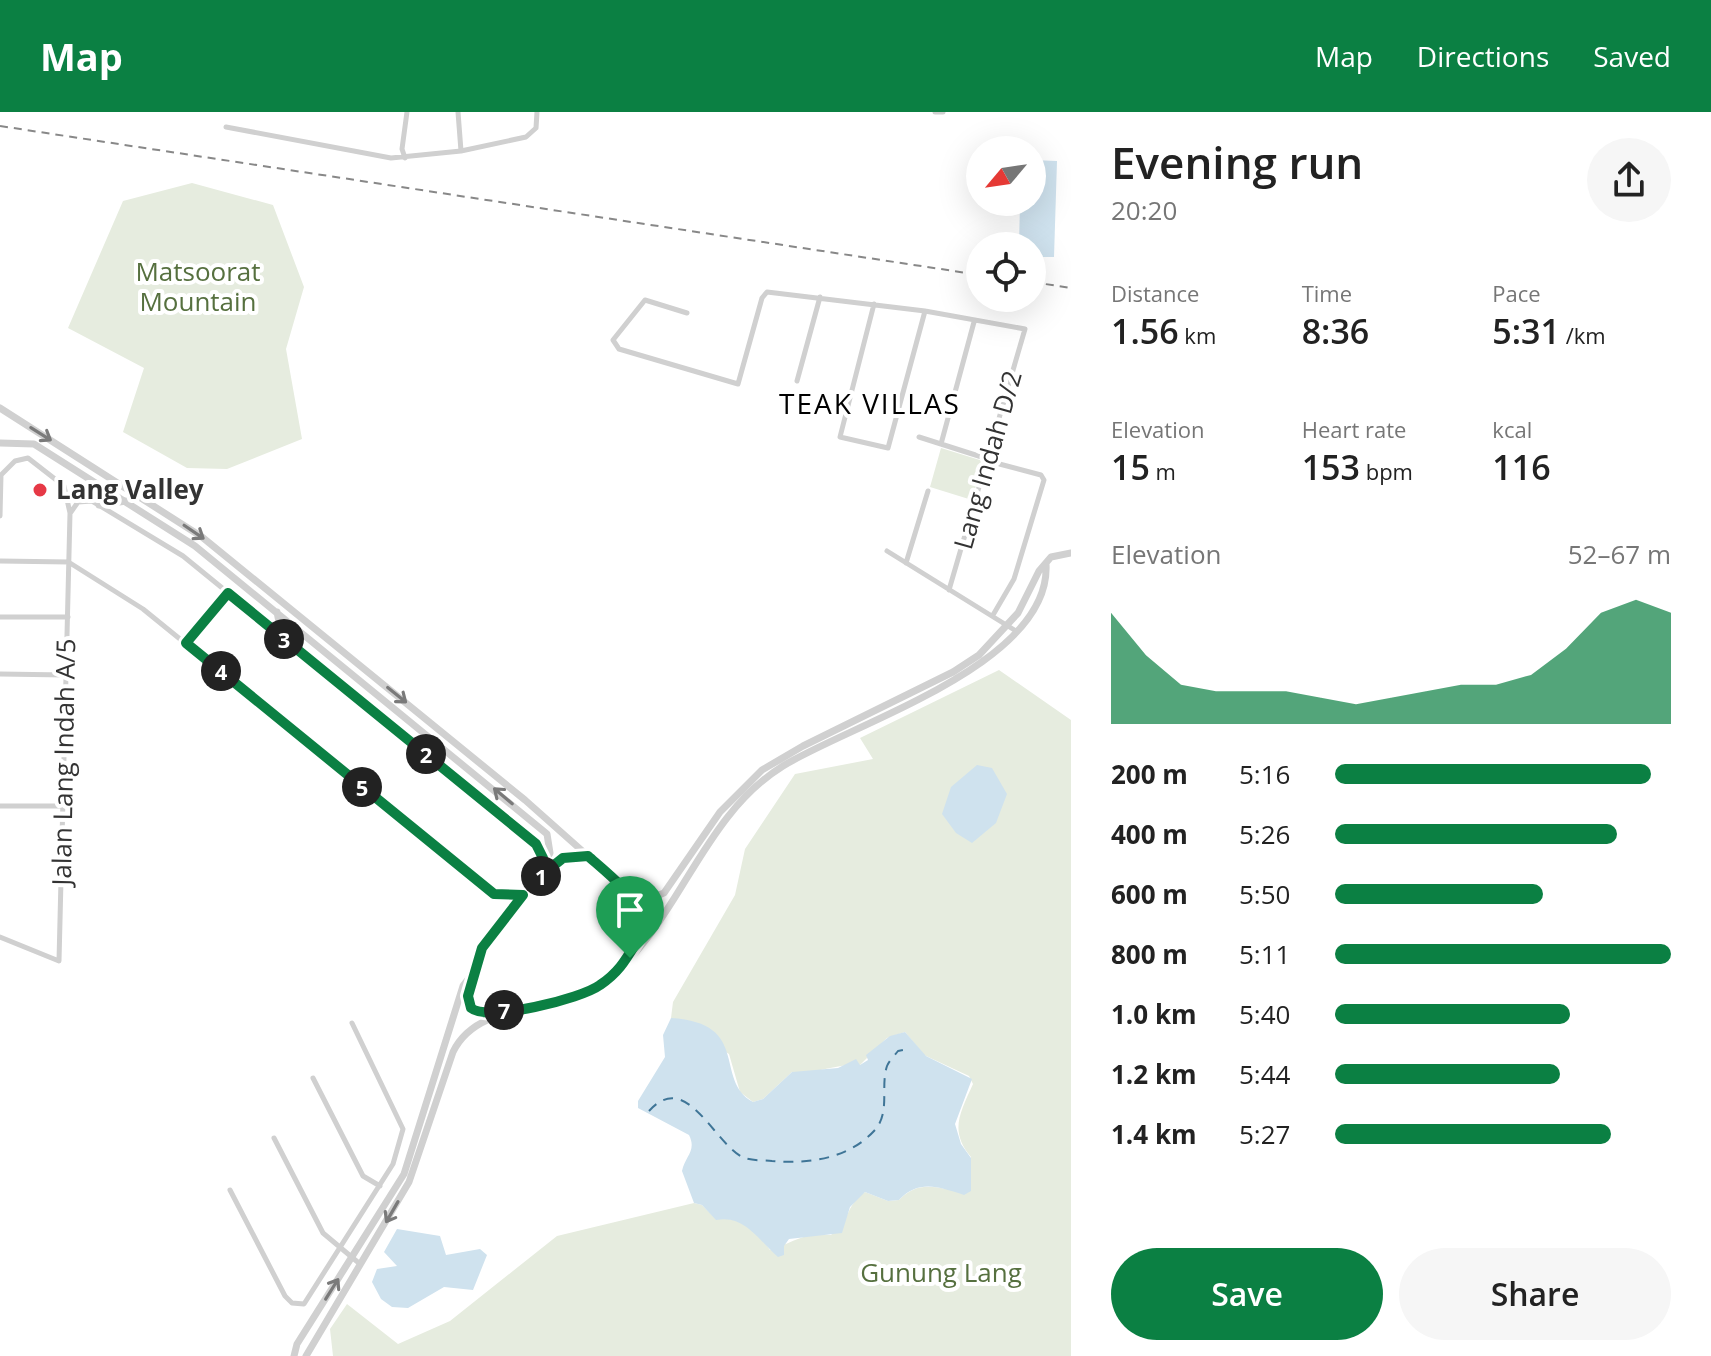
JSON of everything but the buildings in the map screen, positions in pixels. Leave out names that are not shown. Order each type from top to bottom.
[{"type":"street","points":[[405,158],[402,149],[407,112]]},
{"type":"street","points":[[458,112],[461,151]]},
{"type":"street","points":[[226,127],[405,158],[461,151],[526,137],[536,128],[537,112]]},
{"type":"street","points":[[935,112],[943,112]]},
{"type":"street","points":[[687,313],[645,300],[613,340],[619,349],[738,384],[762,298],[772,291],[925,311],[974,321],[941,444]]},
{"type":"street","points":[[797,381],[820,297]]},
{"type":"street","points":[[874,304],[840,437],[888,448],[925,311]]},
{"type":"street","name":"Lang Indah D/2","points":[[949,590],[1025,329],[974,321]]},
{"type":"street","points":[[0,408],[211,543],[515,791],[624,888],[648,899],[660,896],[720,812],[762,770],[803,746],[965,666],[1012,628]]},
{"type":"street","points":[[919,437],[1041,475],[1044,480],[1014,579],[993,615]]},
{"type":"street","points":[[0,443],[34,444],[195,546],[276,611],[547,834],[550,853],[538,878]]},
{"type":"street","points":[[0,516],[1,475],[9,465],[24,458],[61,483],[70,513]]},
{"type":"street","points":[[906,563],[928,491]]},
{"type":"street","points":[[70,513],[82,500],[99,505],[183,556],[536,844],[542,853],[542,867]]},
{"type":"street","points":[[99,505],[126,501]]},
{"type":"street","name":"Jalan Lang Indah A/5","points":[[0,937],[59,961],[70,513]]},
{"type":"street","points":[[887,551],[1012,628]]},
{"type":"street","points":[[306,1356],[413,1174],[461,1038],[478,1024],[511,1012],[588,992],[614,974],[637,953],[724,821],[752,790],[787,764],[969,673],[1012,628],[1046,564],[1053,556],[1071,553]]},
{"type":"street","points":[[0,561],[69,562],[143,609],[494,894],[523,895]]},
{"type":"street","points":[[186,643],[228,593]]},
{"type":"street","points":[[276,611],[282,637]]},
{"type":"street","points":[[0,617],[68,617]]},
{"type":"street","points":[[0,674],[66,675]]},
{"type":"street","points":[[0,806],[63,806]]},
{"type":"street","points":[[511,1012],[480,1014],[471,1008],[468,996],[484,944],[538,878],[563,858],[588,856]]},
{"type":"street","points":[[624,888],[644,923],[630,958]]},
{"type":"street","points":[[294,1356],[297,1344],[404,1174],[463,986],[473,973]]},
{"type":"street","points":[[230,1190],[292,1303],[298,1306],[308,1300],[396,1159],[403,1129],[352,1023]]},
{"type":"street","points":[[313,1078],[363,1176],[380,1186]]},
{"type":"street","points":[[274,1138],[323,1233],[360,1264]]},
{"type":"green space","name":"Matsoorat Mountain","points":[[192,183],[273,205],[304,287],[286,349],[302,439],[227,469],[187,468],[123,432],[144,368],[68,328],[123,201]]},
{"type":"green space","points":[[941,448],[983,461],[972,500],[930,487]]},
{"type":"green space","name":"Gunung Lang","points":[[999,670],[1071,720],[1071,1356],[333,1356],[330,1329],[347,1304],[398,1344],[450,1321],[557,1236],[694,1203],[702,1205],[716,1219],[724,1218],[747,1226],[770,1250],[804,1237],[831,1235],[854,1202],[865,1192],[888,1201],[899,1200],[921,1187],[946,1189],[970,1163],[971,1157],[960,1139],[959,1122],[973,1084],[969,1076],[924,1055],[905,1032],[887,1038],[860,1065],[792,1072],[763,1099],[753,1102],[740,1092],[729,1054],[671,1018],[673,1002],[735,895],[745,849],[795,774],[873,759],[860,738]]},
{"type":"water","points":[[1046,161],[1057,161],[1054,257],[1046,257],[1046,232],[1019,232],[1020,216],[1046,216]]},
{"type":"water","points":[[977,765],[992,768],[1007,794],[996,823],[972,843],[956,833],[942,814],[951,787]]},
{"type":"water","points":[[671,1018],[696,1022],[712,1030],[722,1041],[741,1092],[753,1102],[763,1099],[792,1072],[838,1068],[856,1059],[860,1065],[868,1060],[866,1055],[890,1036],[905,1032],[926,1056],[972,1079],[955,1124],[961,1144],[971,1158],[971,1191],[964,1195],[922,1187],[899,1200],[888,1201],[865,1192],[850,1207],[842,1233],[789,1239],[784,1246],[784,1255],[778,1257],[751,1230],[735,1221],[716,1220],[702,1205],[694,1203],[682,1171],[691,1149],[689,1135],[638,1108],[638,1101],[665,1057],[663,1035]]},
{"type":"water","points":[[397,1229],[440,1236],[446,1255],[480,1249],[487,1255],[473,1290],[444,1287],[408,1308],[392,1307],[381,1299],[372,1282],[377,1269],[397,1266],[384,1252]]},
{"type":"ferry route","points":[[649,1111],[662,1101],[675,1098],[687,1103],[742,1157],[786,1162],[827,1158],[852,1148],[874,1131],[884,1108],[887,1066],[898,1051],[909,1049]]},
{"type":"railway","points":[[0,126],[966,273]]},
{"type":"railway","points":[[1046,284],[1071,288]]},
{"type":"place","name":"Lang Valley","points":[[40,490]]},
{"type":"district","name":"TEAK VILLAS","points":[[870,404]]},
{"type":"route","points":[[228,593],[536,844],[543,858],[538,878],[563,858],[588,856],[620,884],[643,918],[644,928],[630,958],[600,986],[588,992],[511,1012],[480,1014],[473,1010],[468,996],[482,948],[523,895],[494,894],[186,643],[228,593]]}]
